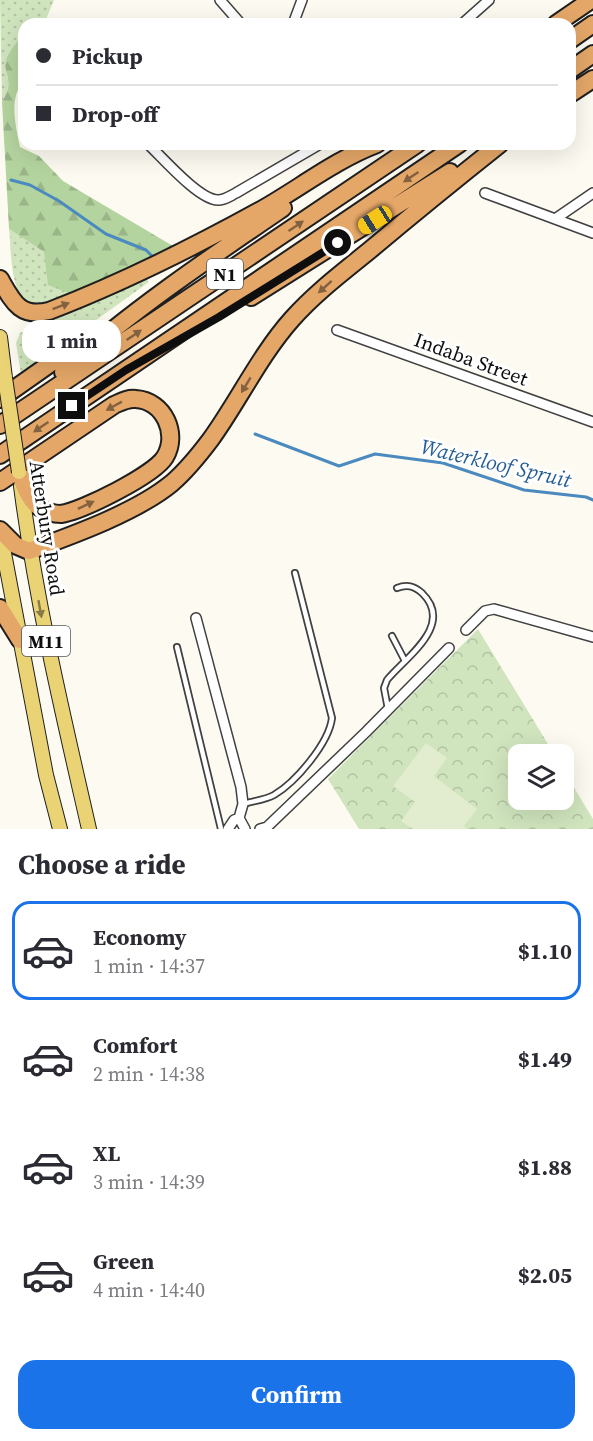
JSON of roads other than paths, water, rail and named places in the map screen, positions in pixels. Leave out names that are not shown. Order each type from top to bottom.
[{"type":"highway","points":[[565,18],[591,0]]},
{"type":"highway","points":[[576,36],[593,24]]},
{"type":"highway","points":[[576,66],[593,54]]},
{"type":"highway","points":[[576,90],[593,78]]},
{"type":"highway","points":[[0,279],[20,308],[36,314],[49,311],[165,260],[262,209],[362,150]]},
{"type":"highway","points":[[33,402],[89,349],[145,306],[368,150]]},
{"type":"highway","name":"N1","points":[[0,425],[408,150]]},
{"type":"highway","name":"N1","points":[[0,455],[450,150]]},
{"type":"highway","points":[[126,370],[283,278],[485,150]]},
{"type":"highway","points":[[0,531],[8,540],[29,551],[124,512],[151,498],[171,483],[189,466],[211,439],[259,364],[292,319],[334,279],[493,150]]},
{"type":"highway","points":[[0,399],[165,282],[223,245],[251,231]]},
{"type":"highway","points":[[0,482],[126,399],[146,402],[157,409],[168,422],[171,440],[164,459],[148,473],[77,509],[62,513],[47,511],[28,502],[19,472]]},
{"type":"highway","points":[[0,608],[20,640]]},
{"type":"main road","name":"Atterbury Road","points":[[0,337],[19,472]]},
{"type":"main road","name":"Atterbury Road","points":[[28,502],[29,551],[44,630],[89,829]]},
{"type":"main road","name":"M11","points":[[0,531],[46,776],[60,829]]},
{"type":"street","points":[[220,0],[236,18]]},
{"type":"street","points":[[295,18],[302,0]]},
{"type":"street","points":[[469,18],[489,0]]},
{"type":"street","points":[[154,150],[200,192],[219,200],[236,193],[310,150]]},
{"type":"street","points":[[485,193],[593,233]]},
{"type":"street","points":[[555,219],[593,193]]},
{"type":"street","name":"Indaba Street","points":[[337,330],[593,422]]},
{"type":"street","points":[[466,630],[485,611],[494,609],[593,637]]},
{"type":"street","points":[[196,618],[241,787],[243,804],[239,818],[245,829]]},
{"type":"street","points":[[260,829],[267,828],[368,734],[388,709],[449,648]]},
{"type":"street","points":[[228,829],[234,820],[239,818]]},
{"type":"lane","points":[[243,804],[265,799],[280,790],[309,763],[331,728],[332,718],[295,573]]},
{"type":"lane","points":[[388,709],[384,685],[426,638],[435,616],[430,602],[414,587],[404,585],[397,588]]},
{"type":"lane","points":[[392,636],[405,660]]},
{"type":"lane","points":[[177,647],[221,829]]},
{"type":"waterway","points":[[11,180],[30,185],[59,201],[106,234],[146,250],[153,257]]},
{"type":"waterway","name":"Waterkloof Spruit","points":[[255,434],[339,466],[375,454],[443,463],[524,490],[586,497],[593,500]]}]
